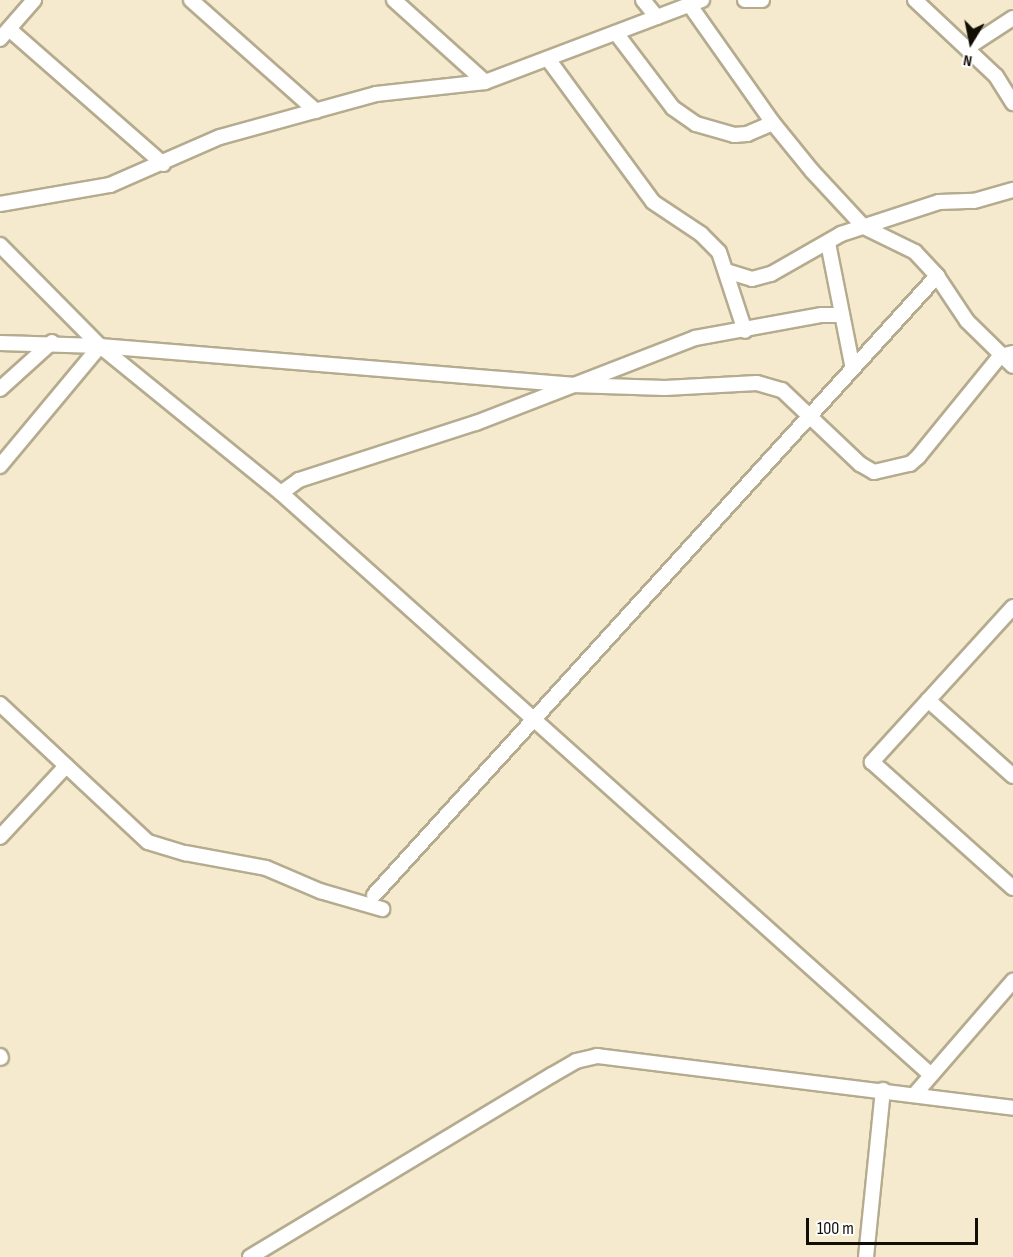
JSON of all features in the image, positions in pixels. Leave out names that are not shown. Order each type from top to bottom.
[{"type":"street","points":[[34,0],[4,34],[163,164]]},
{"type":"street","points":[[191,0],[316,111]]},
{"type":"street","points":[[394,0],[484,82]]},
{"type":"street","points":[[643,0],[657,17]]},
{"type":"street","points":[[745,0],[762,0]]},
{"type":"street","points":[[915,0],[996,76],[1011,97]]},
{"type":"street","points":[[0,204],[110,185],[163,164],[220,136],[376,94],[484,82],[695,2],[773,123],[864,226],[915,252],[938,276],[968,321],[1006,355],[1013,366]]},
{"type":"street","points":[[967,48],[1013,18]]},
{"type":"street","points":[[616,33],[673,108],[696,124],[734,135],[747,134],[773,123]]},
{"type":"street","points":[[548,59],[653,202],[712,243],[726,271],[745,331]]},
{"type":"street","points":[[726,271],[752,279],[771,274],[864,226],[939,202],[974,201],[1013,190]]},
{"type":"street","points":[[828,243],[853,369]]},
{"type":"street","points":[[0,245],[100,346],[281,493],[930,1074]]},
{"type":"street","points":[[374,896],[938,276]]},
{"type":"street","points":[[281,493],[298,480],[476,423],[695,339],[822,315],[842,315]]},
{"type":"street","points":[[0,343],[52,342],[572,385],[665,388],[757,383],[782,390],[808,418],[867,470],[881,472],[910,464],[1006,355]]},
{"type":"street","points":[[0,389],[52,342]]},
{"type":"street","points":[[0,466],[100,346]]},
{"type":"street","points":[[1013,606],[872,762],[1013,888]]},
{"type":"street","points":[[928,700],[1013,776]]},
{"type":"street","points":[[0,704],[148,842],[185,853],[266,868],[320,891],[382,909]]},
{"type":"street","points":[[3,827],[66,766]]},
{"type":"street","points":[[915,1094],[1013,981]]},
{"type":"street","points":[[250,1257],[576,1061],[597,1056],[1011,1105]]},
{"type":"street","points":[[866,1257],[883,1090]]}]
